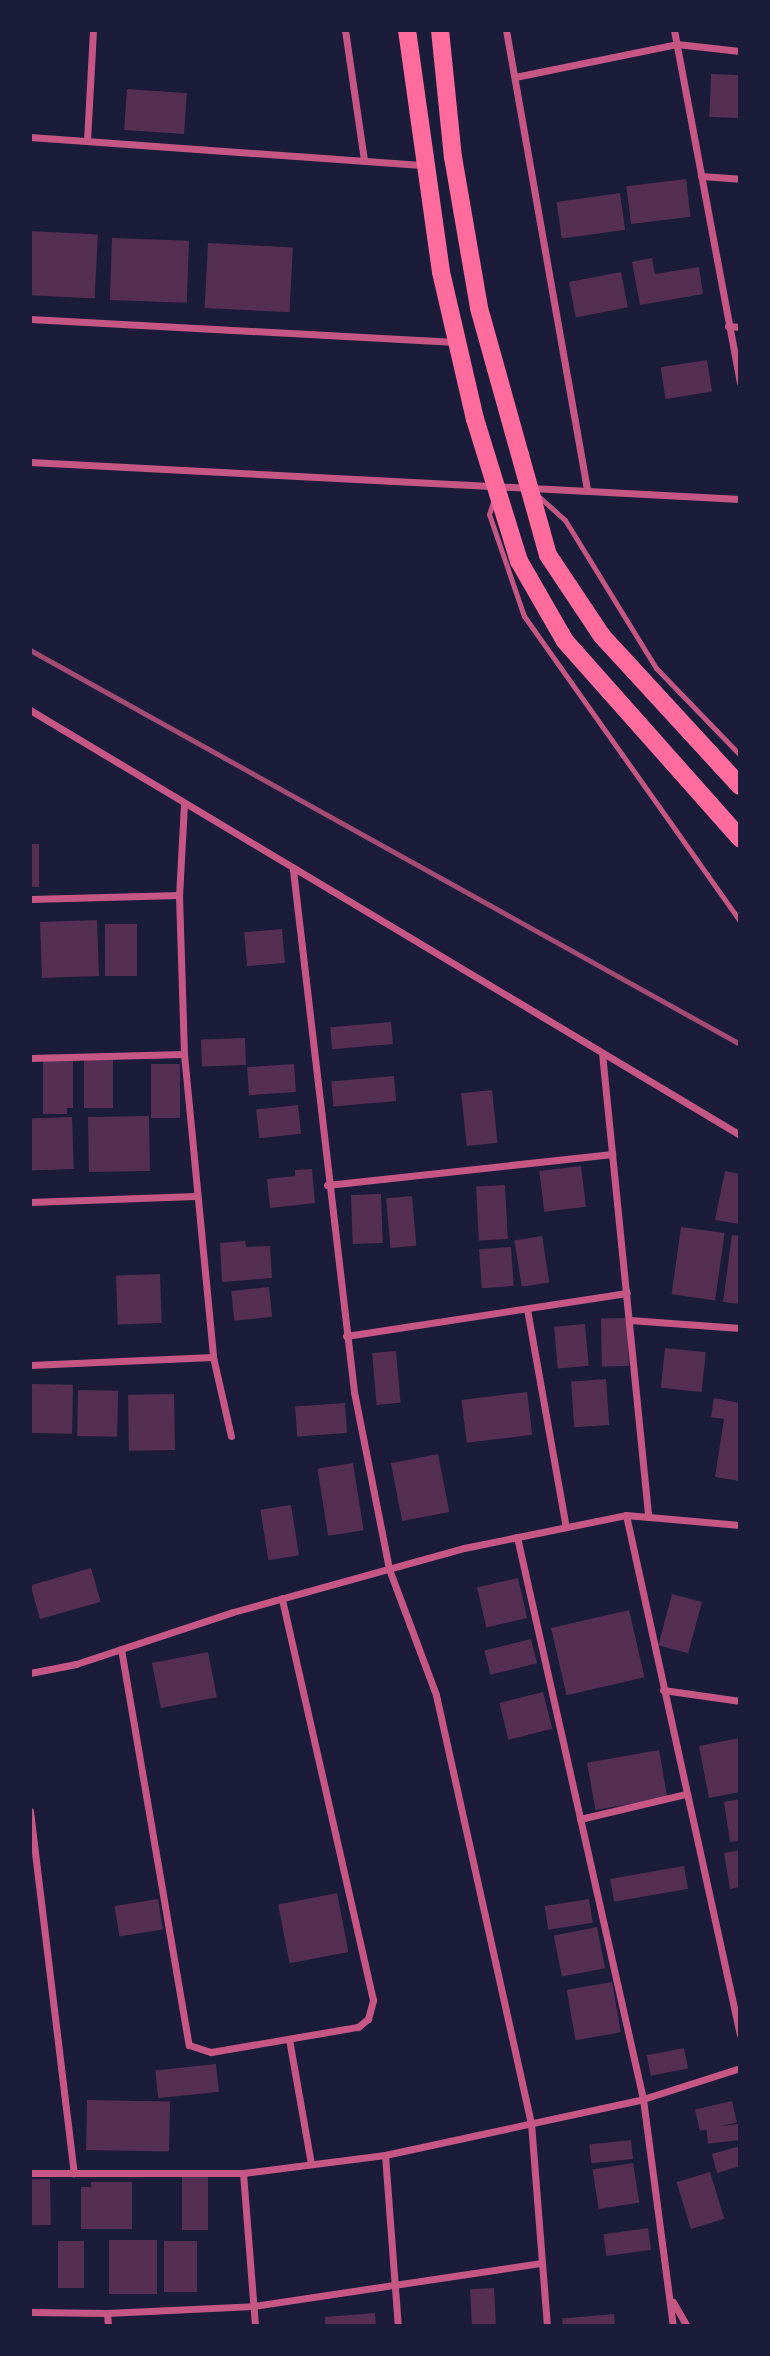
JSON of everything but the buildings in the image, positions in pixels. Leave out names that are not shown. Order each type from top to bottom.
[{"type":"main road","points":[[407,30],[441,272],[475,419],[519,561],[565,641],[740,838]]},
{"type":"main road","points":[[440,30],[453,157],[479,308],[548,555],[602,636],[740,786]]},
{"type":"street","points":[[87,141],[93,30]]},
{"type":"street","points":[[345,30],[364,161]]},
{"type":"street","points":[[506,30],[587,490]]},
{"type":"street","points":[[674,30],[740,382]]},
{"type":"street","points":[[514,77],[677,44],[740,51]]},
{"type":"street","points":[[30,137],[426,165]]},
{"type":"street","points":[[701,176],[740,179]]},
{"type":"street","points":[[30,319],[457,342]]},
{"type":"street","points":[[728,326],[740,327]]},
{"type":"street","points":[[30,462],[740,499]]},
{"type":"street","points":[[30,710],[293,870],[740,1135]]},
{"type":"street","points":[[184,804],[179,895],[184,1054],[195,1196],[213,1357],[231,1436]]},
{"type":"street","points":[[293,870],[346,1336],[389,1569],[436,1695],[531,2123],[547,2326]]},
{"type":"street","points":[[30,898],[179,895]]},
{"type":"street","points":[[602,1053],[648,1517]]},
{"type":"street","points":[[30,1058],[184,1054]]},
{"type":"street","points":[[327,1185],[612,1154]]},
{"type":"street","points":[[30,1202],[195,1196]]},
{"type":"street","points":[[346,1336],[627,1293]]},
{"type":"street","points":[[527,1309],[566,1527]]},
{"type":"street","points":[[630,1320],[740,1328]]},
{"type":"street","points":[[30,1365],[213,1357]]},
{"type":"street","points":[[626,1515],[740,2035]]},
{"type":"street","points":[[30,1673],[121,1649],[282,1598],[517,1537],[626,1515],[740,1525]]},
{"type":"street","points":[[517,1537],[643,2099],[673,2301],[673,2326]]},
{"type":"street","points":[[121,1649],[184,2037],[198,2052],[211,2052],[358,2027],[368,2019],[373,2000],[282,1598]]},
{"type":"street","points":[[663,1690],[740,1701]]},
{"type":"street","points":[[580,1819],[686,1794]]},
{"type":"street","points":[[30,1811],[74,2173]]},
{"type":"street","points":[[289,2039],[311,2164]]},
{"type":"street","points":[[30,2174],[243,2173],[385,2155],[643,2099],[740,2068]]},
{"type":"street","points":[[385,2155],[398,2326]]},
{"type":"street","points":[[243,2173],[255,2326]]},
{"type":"street","points":[[30,2312],[107,2313],[253,2306],[395,2287],[542,2263]]},
{"type":"street","points":[[673,2301],[687,2326]]},
{"type":"street","points":[[107,2313],[108,2326]]},
{"type":"lane","points":[[498,488],[489,514],[524,616],[740,921]]},
{"type":"lane","points":[[529,488],[565,520],[656,668],[740,755]]},
{"type":"railway","points":[[30,650],[740,1044]]}]
